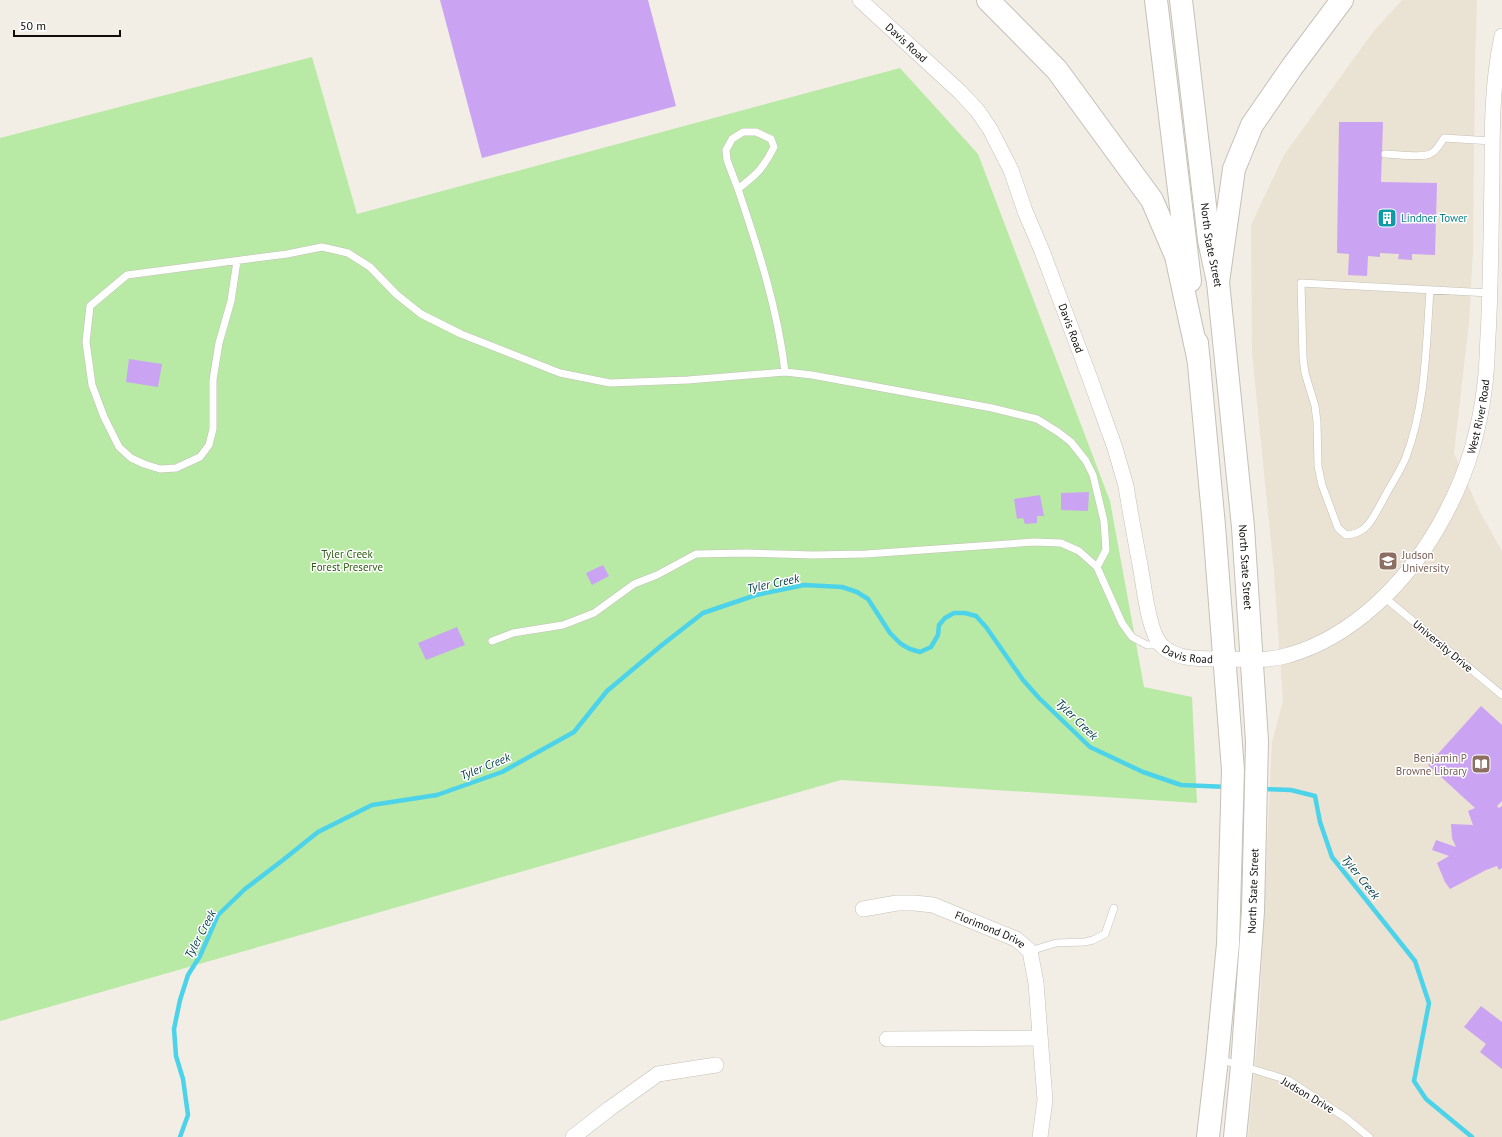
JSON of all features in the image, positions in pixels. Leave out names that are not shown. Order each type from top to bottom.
[{"type":"main road","points":[[988,0],[1057,70],[1152,200],[1176,256],[1199,362]]},
{"type":"main road","name":"North State Street","points":[[1156,0],[1199,362],[1226,659],[1234,770],[1228,944],[1208,1137]]},
{"type":"main road","name":"North State Street","points":[[1182,0],[1209,240],[1218,282],[1243,528],[1257,741],[1253,911],[1242,1066],[1235,1137]]},
{"type":"main road","points":[[1218,282],[1234,169],[1252,125],[1292,67],[1342,0]]},
{"type":"street","name":"Davis Road","points":[[860,0],[959,91],[978,110],[990,129],[1012,170],[1025,210],[1088,373],[1117,455],[1126,486],[1149,613],[1161,645],[1170,652],[1180,656],[1226,659]]},
{"type":"street","name":"West River Road","points":[[1226,659],[1252,660],[1287,656],[1318,645],[1338,634],[1366,613],[1384,597],[1415,560],[1437,529],[1463,477],[1472,449],[1484,390],[1490,293],[1497,243],[1492,141],[1492,105],[1495,73],[1502,36]]},
{"type":"street","name":"Florimond Drive","points":[[863,910],[898,903],[914,902],[933,905],[1016,939],[1030,951],[1036,983],[1045,1100],[1040,1137]]},
{"type":"street","points":[[888,1038],[1040,1038]]},
{"type":"street","points":[[573,1137],[658,1074],[716,1065]]},
{"type":"lane","points":[[738,189],[758,174],[767,161],[774,147],[771,139],[756,132],[743,132],[732,139],[726,150],[727,160],[754,239],[781,340],[785,372]]},
{"type":"lane","points":[[1385,154],[1430,154],[1438,148],[1444,138],[1492,141]]},
{"type":"lane","points":[[237,261],[232,300],[219,343],[213,380],[213,429],[209,445],[200,457],[176,468],[160,469],[131,458],[119,448],[104,417],[92,385],[86,342],[90,306],[127,276],[288,254],[322,247],[348,253],[370,267],[396,294],[421,314],[461,334],[560,373],[610,383],[688,380],[785,372],[812,375],[992,408],[1036,419],[1058,432],[1071,442],[1083,456],[1093,475],[1104,521],[1106,550],[1097,566]]},
{"type":"lane","points":[[1430,290],[1422,398],[1405,458],[1370,522],[1360,532],[1346,535],[1338,528],[1322,485],[1318,466],[1315,406],[1305,373],[1303,358],[1301,283],[1490,293]]},
{"type":"lane","points":[[492,641],[513,634],[562,625],[594,613],[634,584],[657,575],[696,554],[866,554],[1034,542],[1060,543],[1079,551],[1097,566],[1122,623],[1132,637],[1147,645],[1161,645]]},
{"type":"lane","name":"University Drive","points":[[1384,597],[1502,695]]},
{"type":"lane","points":[[1030,951],[1056,943],[1085,942],[1094,940],[1105,934],[1114,908]]},
{"type":"lane","name":"Judson Drive","points":[[1217,1059],[1288,1080],[1346,1118],[1369,1137]]},
{"type":"shaded area","name":"Judson University","points":[[1402,0],[1477,0],[1473,251],[1469,323],[1454,453],[1480,512],[1502,551],[1502,1137],[1248,1137],[1259,1023],[1272,742],[1283,701],[1274,572],[1252,353],[1251,225],[1284,155],[1373,32]]},
{"type":"green space","name":"Tyler Creek Forest Preserve","points":[[312,57],[357,214],[900,68],[978,154],[1110,501],[1144,687],[1192,697],[1197,803],[841,780],[0,1021],[0,138]]},
{"type":"building","points":[[440,0],[648,0],[676,106],[482,158]]},
{"type":"building","name":"Lindner Tower","points":[[1339,122],[1383,122],[1381,182],[1437,183],[1435,255],[1412,254],[1412,260],[1398,259],[1399,254],[1380,253],[1380,257],[1368,256],[1367,276],[1348,275],[1349,254],[1337,253]]},
{"type":"building","points":[[129,359],[162,364],[158,387],[126,382]]},
{"type":"building","points":[[1089,492],[1088,511],[1061,510],[1061,493]]},
{"type":"building","points":[[1040,495],[1044,516],[1037,516],[1037,523],[1025,524],[1023,518],[1017,519],[1014,499]]},
{"type":"building","points":[[603,565],[609,576],[592,585],[586,573]]},
{"type":"building","points":[[457,627],[465,645],[426,660],[418,643]]},
{"type":"building","points":[[1481,706],[1502,725],[1502,801],[1497,806],[1499,808],[1502,806],[1502,868],[1499,870],[1497,866],[1486,870],[1450,889],[1445,882],[1437,863],[1449,856],[1432,850],[1436,840],[1456,847],[1452,838],[1451,824],[1473,825],[1468,811],[1475,808],[1428,765]]},
{"type":"building","points":[[1481,1006],[1502,1022],[1502,1069],[1480,1052],[1486,1044],[1464,1027]]},
{"type":"waterway","name":"Tyler Creek","points":[[180,1137],[188,1115],[183,1079],[176,1056],[174,1029],[180,1000],[188,975],[200,956],[218,915],[245,889],[318,832],[372,805],[437,795],[502,772],[574,732],[607,691],[703,613],[756,595],[804,585],[842,587],[857,592],[868,599],[890,633],[901,644],[920,652],[931,647],[938,635],[939,625],[945,618],[954,613],[965,613],[976,616],[986,627],[1023,680],[1039,698],[1090,747],[1143,772],[1181,785],[1228,787]]},
{"type":"waterway","name":"Tyler Creek","points":[[1261,789],[1291,790],[1315,796],[1320,822],[1332,857],[1415,961],[1429,1003],[1414,1081],[1426,1099],[1472,1137]]},
{"type":"place","name":"Lindner Tower","points":[[1387,218]]},
{"type":"place","name":"Judson University","points":[[1388,561]]},
{"type":"place","name":"Benjamin P Browne Library","points":[[1481,764]]}]
